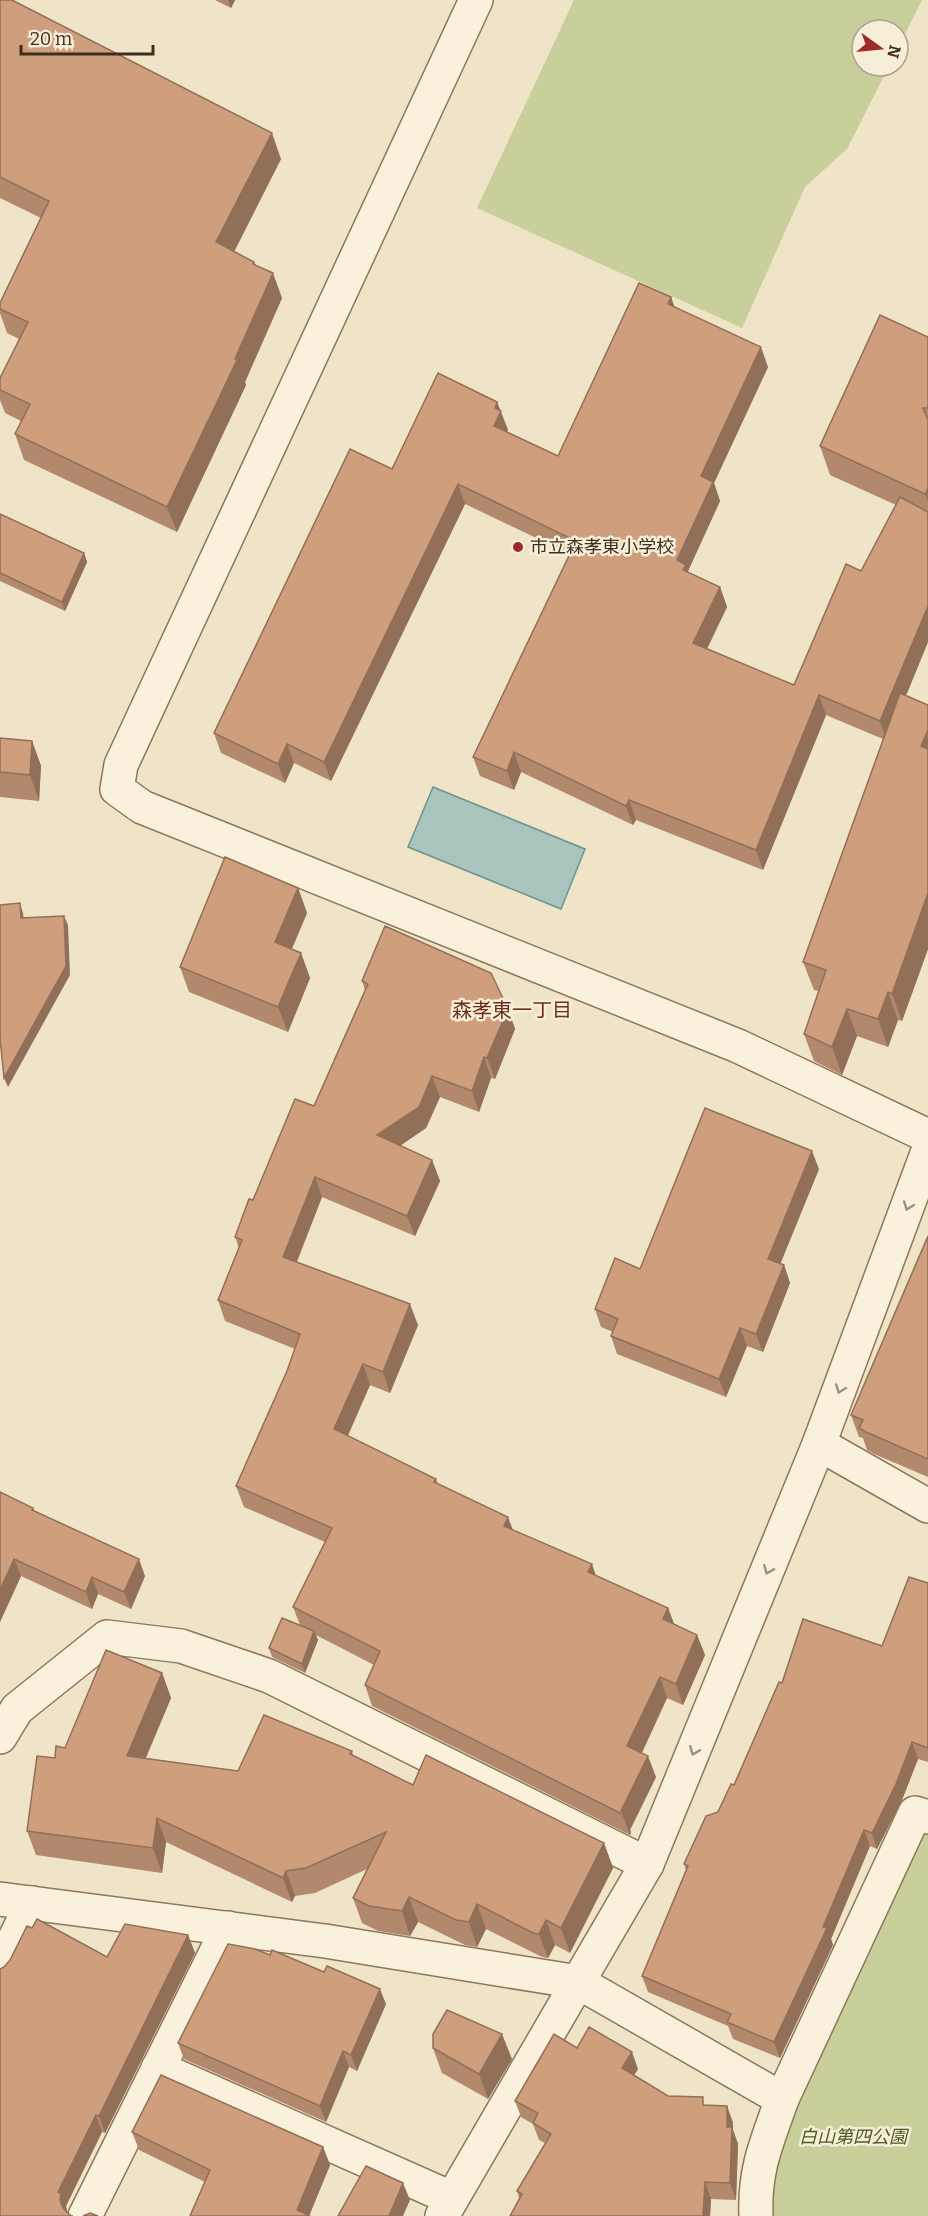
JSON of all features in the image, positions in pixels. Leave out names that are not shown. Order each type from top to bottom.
[{"type":"street","points":[[476,0],[121,765],[117,789],[142,807],[738,1046],[928,1136]]},
{"type":"street","points":[[158,2068],[446,2207],[647,1864],[819,1444],[928,1151]]},
{"type":"street","points":[[819,1444],[928,1506]]},
{"type":"street","points":[[0,1737],[17,1709],[106,1637],[181,1646],[269,1676],[647,1864]]},
{"type":"street","points":[[756,2216],[755,2195],[759,2162],[782,2099],[915,1813],[928,1817]]},
{"type":"street","points":[[0,1899],[325,1941],[578,1982],[782,2099]]},
{"type":"street","points":[[0,1969],[32,1903]]},
{"type":"street","points":[[85,2216],[228,1929]]},
{"type":"green space","points":[[574,0],[922,0],[910,24],[910,18],[850,18],[850,78],[883,78],[847,149],[805,187],[742,328],[477,208]]},
{"type":"green space","name":"白山第四公園","points":[[928,1817],[928,2216],[759,2216],[785,2099]]},
{"type":"water","points":[[433,787],[585,849],[561,909],[408,847]]},
{"type":"building","points":[[0,0],[12,0],[272,133],[216,242],[273,273],[235,359],[237,360],[167,507],[15,434],[30,404],[0,390],[0,378],[28,322],[0,309],[0,303],[49,201],[0,177]]},
{"type":"building","points":[[639,283],[671,297],[668,304],[761,347],[701,476],[713,482],[677,560],[686,565],[683,570],[720,587],[693,643],[794,685],[846,564],[861,571],[900,497],[928,512],[928,606],[880,721],[819,695],[756,850],[629,800],[626,806],[514,752],[507,771],[473,757],[576,541],[458,484],[324,762],[287,744],[278,764],[214,733],[350,449],[392,469],[438,373],[497,402],[495,408],[501,411],[494,426],[558,456]]},
{"type":"building","points":[[880,315],[928,337],[928,408],[923,408],[928,420],[928,488],[925,494],[820,446]]},
{"type":"building","points":[[0,514],[84,553],[62,602],[0,573]]},
{"type":"building","points":[[900,693],[928,705],[928,730],[921,746],[928,749],[928,893],[892,994],[888,992],[878,1019],[847,1009],[832,1047],[804,1034],[826,970],[803,962]]},
{"type":"building","points":[[0,738],[32,741],[30,775],[0,772]]},
{"type":"building","points":[[225,857],[298,888],[275,942],[301,953],[278,1007],[180,967]]},
{"type":"building","points":[[20,903],[21,918],[64,916],[66,966],[4,1078],[0,1038],[0,905]]},
{"type":"building","points":[[385,926],[491,973],[508,1009],[487,1058],[484,1057],[472,1091],[432,1076],[419,1107],[377,1135],[432,1160],[407,1216],[315,1177],[283,1257],[410,1304],[383,1372],[363,1364],[334,1429],[436,1479],[434,1482],[508,1517],[504,1526],[592,1564],[588,1572],[668,1608],[663,1619],[697,1635],[676,1684],[660,1677],[627,1746],[648,1756],[621,1811],[622,1814],[365,1685],[380,1651],[293,1607],[332,1528],[236,1486],[287,1371],[300,1334],[218,1300],[242,1240],[235,1237],[249,1199],[253,1200],[295,1099],[314,1106],[368,984],[362,981]]},
{"type":"building","points":[[705,1108],[812,1151],[768,1259],[784,1265],[756,1334],[740,1328],[719,1379],[611,1336],[618,1319],[595,1309],[615,1258],[640,1269]]},
{"type":"building","points":[[928,1236],[928,1459],[859,1428],[863,1420],[851,1415]]},
{"type":"building","points":[[0,1492],[33,1508],[32,1510],[139,1559],[124,1592],[92,1577],[86,1592],[14,1559],[0,1590]]},
{"type":"building","points":[[909,1577],[928,1583],[928,1748],[912,1742],[896,1784],[872,1833],[864,1830],[823,1927],[827,1928],[774,2042],[727,2022],[731,2014],[642,1976],[688,1866],[684,1864],[706,1816],[718,1812],[731,1784],[734,1785],[779,1682],[782,1683],[803,1619],[882,1646]]},
{"type":"building","points":[[282,1618],[314,1631],[302,1664],[269,1648]]},
{"type":"building","points":[[106,1650],[162,1673],[127,1756],[238,1771],[264,1715],[352,1751],[350,1754],[413,1785],[426,1755],[604,1843],[561,1928],[546,1920],[539,1934],[477,1904],[469,1922],[456,1920],[409,1897],[402,1911],[369,1906],[353,1898],[386,1832],[306,1868],[286,1871],[283,1878],[157,1818],[153,1848],[27,1831],[37,1756],[55,1758],[56,1746],[65,1748]]},
{"type":"building","points":[[37,1919],[107,1957],[125,1924],[188,1935],[99,2116],[96,2115],[58,2192],[61,2194],[60,2200],[63,2208],[71,2216],[0,2216],[0,1969],[10,1960],[27,1926],[32,1928]]},
{"type":"building","points":[[228,1944],[255,1949],[270,1955],[272,1950],[324,1972],[327,1966],[380,1989],[351,2055],[343,2051],[320,2106],[178,2043]]},
{"type":"building","points":[[447,2010],[502,2034],[479,2074],[433,2048],[433,2034]]},
{"type":"building","points":[[589,2027],[632,2052],[622,2068],[668,2096],[703,2097],[703,2105],[727,2106],[727,2127],[732,2127],[730,2183],[705,2182],[703,2216],[510,2216],[522,2194],[517,2191],[551,2134],[533,2123],[538,2113],[515,2101],[554,2034],[577,2048]]},
{"type":"building","points":[[161,2075],[323,2147],[297,2210],[310,2216],[190,2216],[210,2170],[132,2132]]},
{"type":"building","points":[[366,2166],[403,2183],[389,2216],[338,2216]]},
{"type":"place","name":"市立森孝東小学校","points":[[518,547]]},
{"type":"district","name":"森孝東一丁目","points":[[512,1010]]}]
